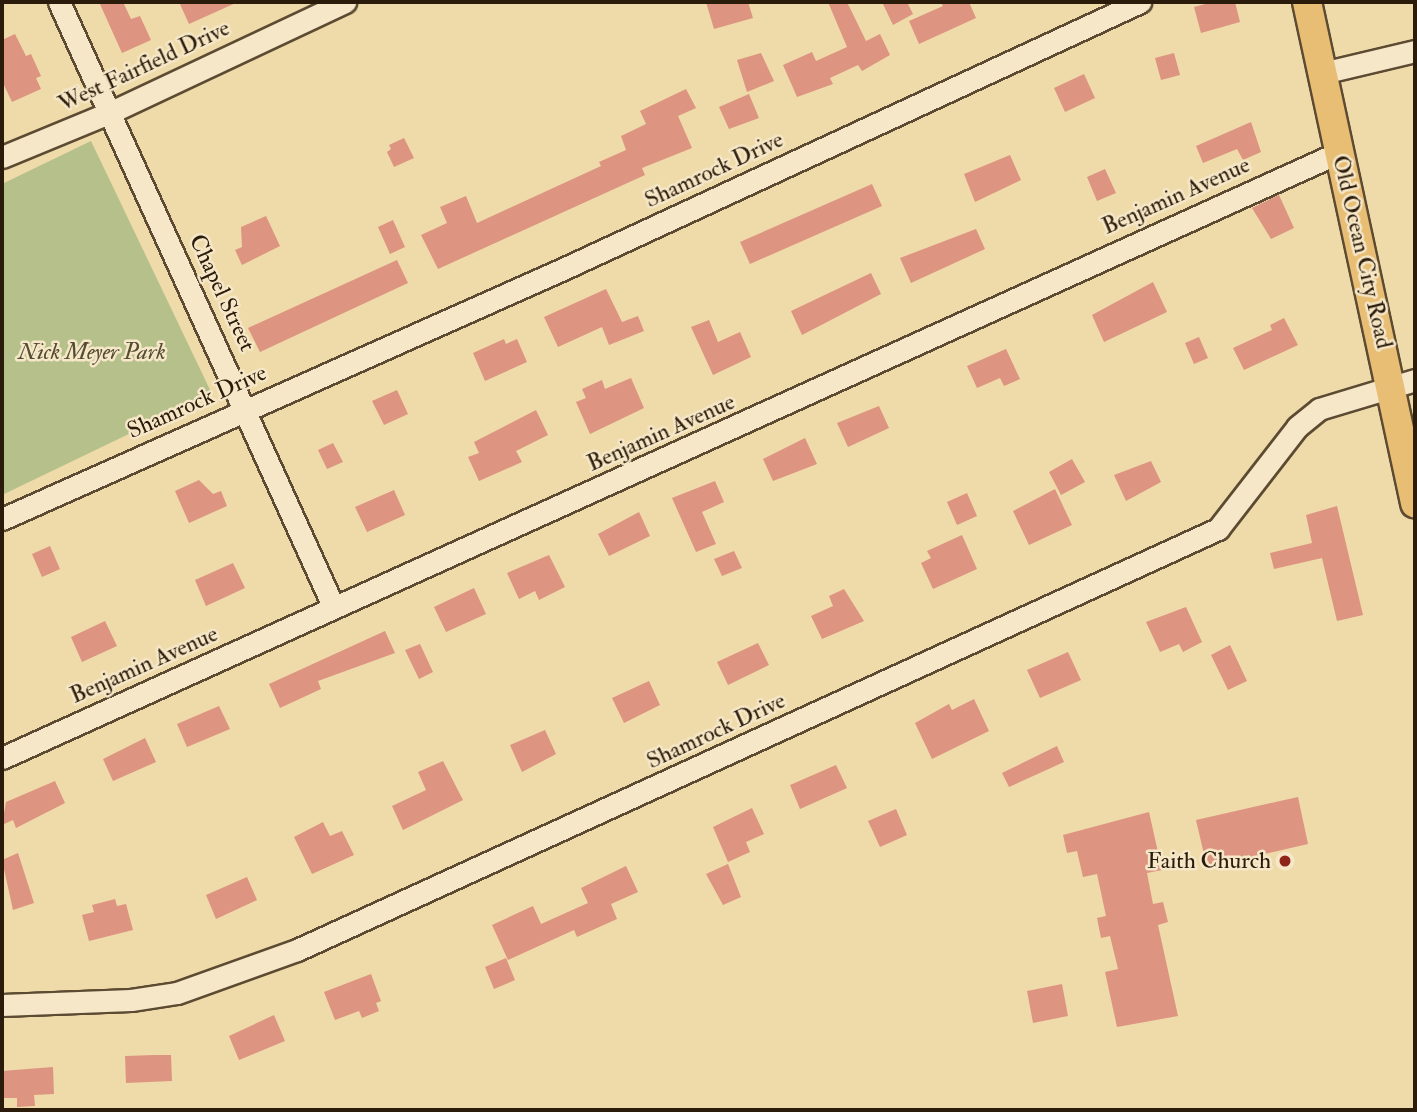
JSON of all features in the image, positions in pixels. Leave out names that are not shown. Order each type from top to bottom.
[{"type":"main road","name":"Old Ocean City Road","points":[[1307,2],[1340,152],[1404,383],[1415,503]]},
{"type":"street","name":"Chapel Street","points":[[59,2],[108,113],[247,408],[334,608]]},
{"type":"street","name":"West Fairfield Drive","points":[[2,157],[108,113],[345,2]]},
{"type":"street","name":"Shamrock Drive","points":[[2,519],[562,269],[1140,2]]},
{"type":"street","points":[[1322,73],[1415,51]]},
{"type":"street","name":"Benjamin Avenue","points":[[2,758],[1340,152]]},
{"type":"street","name":"Shamrock Drive","points":[[2,1005],[131,1000],[177,993],[297,950],[1218,529],[1297,427],[1318,409],[1404,383]]},
{"type":"green space","name":"Nick Meyer Park","points":[[91,141],[212,394],[2,495],[2,184]]},
{"type":"building","points":[[99,2],[123,2],[131,19],[140,16],[151,40],[122,53]]},
{"type":"building","points":[[179,2],[238,2],[189,24]]},
{"type":"building","points":[[706,2],[748,2],[753,18],[714,29]]},
{"type":"building","points":[[828,2],[847,2],[866,41],[880,34],[890,55],[862,71],[858,65],[830,78],[833,84],[797,97],[783,65],[812,52],[816,61],[847,47]]},
{"type":"building","points":[[882,2],[907,2],[913,14],[893,25]]},
{"type":"building","points":[[940,2],[969,2],[976,18],[919,44],[909,21],[943,6]]},
{"type":"building","points":[[1213,2],[1235,2],[1240,22],[1201,33],[1194,7]]},
{"type":"building","points":[[15,34],[26,56],[31,54],[41,76],[36,78],[41,89],[12,102],[2,81],[2,40]]},
{"type":"building","points":[[761,53],[774,81],[747,92],[737,60]]},
{"type":"building","points":[[1174,53],[1180,75],[1161,80],[1155,58]]},
{"type":"building","points":[[1084,74],[1095,98],[1065,112],[1054,88]]},
{"type":"building","points":[[686,89],[696,108],[678,116],[692,148],[642,168],[645,175],[438,269],[421,235],[447,223],[440,207],[466,196],[477,223],[601,166],[599,162],[626,150],[621,136],[646,124],[640,111]]},
{"type":"building","points":[[749,94],[759,118],[729,129],[719,107]]},
{"type":"building","points":[[1251,122],[1261,152],[1243,160],[1237,149],[1203,163],[1196,146]]},
{"type":"building","points":[[404,138],[414,158],[394,167],[387,152],[391,149],[389,145]]},
{"type":"building","points":[[1010,155],[1021,180],[975,202],[964,174]]},
{"type":"building","points":[[1105,169],[1116,193],[1097,201],[1087,177]]},
{"type":"building","points":[[872,184],[882,206],[750,264],[740,242]]},
{"type":"building","points":[[1279,195],[1294,228],[1271,239],[1252,208]]},
{"type":"building","points":[[266,216],[280,246],[242,265],[235,250],[242,247],[241,227]]},
{"type":"building","points":[[393,220],[405,247],[390,254],[378,227]]},
{"type":"building","points":[[976,229],[985,249],[911,283],[900,258]]},
{"type":"building","points":[[397,260],[408,283],[260,352],[248,328]]},
{"type":"building","points":[[871,273],[881,294],[802,335],[791,311]]},
{"type":"building","points":[[1153,282],[1167,312],[1104,342],[1092,315]]},
{"type":"building","points":[[606,289],[622,322],[638,316],[644,331],[609,345],[602,327],[558,347],[544,317]]},
{"type":"building","points":[[1284,318],[1298,345],[1244,370],[1233,348],[1272,330],[1270,325]]},
{"type":"building","points":[[709,320],[718,342],[740,332],[751,357],[713,375],[691,327]]},
{"type":"building","points":[[1199,337],[1208,358],[1194,364],[1185,343]]},
{"type":"building","points":[[504,339],[506,344],[517,339],[527,362],[485,381],[473,353]]},
{"type":"building","points":[[1006,349],[1020,379],[1004,386],[1000,378],[977,388],[967,366]]},
{"type":"building","points":[[631,378],[644,408],[590,434],[576,402],[586,398],[582,389],[602,380],[605,389]]},
{"type":"building","points":[[397,390],[408,414],[384,425],[372,401]]},
{"type":"building","points":[[879,406],[889,428],[848,447],[837,423]]},
{"type":"building","points":[[536,410],[548,435],[516,451],[522,462],[479,481],[468,457],[479,453],[474,442]]},
{"type":"building","points":[[805,438],[817,464],[773,481],[763,459]]},
{"type":"building","points":[[333,443],[343,462],[327,469],[318,450]]},
{"type":"building","points":[[1072,459],[1085,482],[1061,495],[1049,472]]},
{"type":"building","points":[[1151,461],[1161,482],[1126,501],[1114,475]]},
{"type":"building","points":[[199,480],[213,494],[221,491],[227,506],[189,523],[175,491]]},
{"type":"building","points":[[715,481],[724,502],[702,512],[716,544],[696,552],[672,498]]},
{"type":"building","points":[[1055,489],[1072,525],[1029,545],[1013,511]]},
{"type":"building","points":[[394,490],[405,515],[367,532],[355,507]]},
{"type":"building","points":[[967,493],[977,516],[957,525],[947,502]]},
{"type":"building","points":[[1337,506],[1363,615],[1337,621],[1322,558],[1274,569],[1270,553],[1312,543],[1306,515]]},
{"type":"building","points":[[639,512],[650,536],[609,556],[598,534]]},
{"type":"building","points":[[962,535],[977,569],[933,589],[921,563],[931,558],[927,551]]},
{"type":"building","points":[[50,546],[60,569],[42,577],[32,554]]},
{"type":"building","points":[[734,551],[742,568],[722,576],[714,559]]},
{"type":"building","points":[[549,555],[565,587],[539,600],[535,591],[519,599],[507,573]]},
{"type":"building","points":[[233,563],[245,588],[206,606],[195,580]]},
{"type":"building","points":[[474,588],[486,614],[446,632],[434,607]]},
{"type":"building","points":[[844,589],[864,621],[822,639],[811,616],[833,606],[829,596]]},
{"type":"building","points":[[1186,607],[1202,642],[1183,652],[1179,644],[1160,652],[1146,622]]},
{"type":"building","points":[[105,621],[117,646],[82,662],[71,637]]},
{"type":"building","points":[[385,631],[395,653],[318,681],[321,689],[280,708],[269,684]]},
{"type":"building","points":[[758,643],[769,665],[728,685],[717,662]]},
{"type":"building","points":[[420,644],[433,672],[419,679],[405,650]]},
{"type":"building","points":[[1230,645],[1247,681],[1228,690],[1211,655]]},
{"type":"building","points":[[1068,652],[1081,680],[1040,698],[1027,670]]},
{"type":"building","points":[[649,681],[660,705],[624,723],[612,698]]},
{"type":"building","points":[[974,699],[989,731],[932,759],[915,723],[949,704],[952,710]]},
{"type":"building","points":[[219,706],[230,729],[187,747],[177,724]]},
{"type":"building","points":[[545,730],[556,754],[522,772],[510,745]]},
{"type":"building","points":[[145,738],[156,762],[113,781],[103,759]]},
{"type":"building","points":[[1057,746],[1064,762],[1009,787],[1002,773]]},
{"type":"building","points":[[443,761],[463,800],[403,830],[392,806],[426,790],[418,772]]},
{"type":"building","points":[[836,765],[847,788],[800,809],[790,785]]},
{"type":"building","points":[[55,781],[65,803],[16,828],[13,820],[2,825],[6,802]]},
{"type":"building","points":[[1298,797],[1308,844],[1207,867],[1196,820]]},
{"type":"building","points":[[752,808],[764,834],[746,842],[750,852],[728,862],[713,827]]},
{"type":"building","points":[[896,809],[907,835],[880,847],[868,821]]},
{"type":"building","points":[[1149,812],[1162,870],[1147,873],[1153,904],[1163,902],[1168,922],[1158,925],[1178,1016],[1117,1027],[1105,972],[1118,969],[1110,936],[1101,938],[1097,918],[1106,916],[1097,874],[1083,877],[1077,851],[1067,853],[1063,835]]},
{"type":"building","points":[[323,822],[330,836],[342,831],[354,855],[312,874],[294,837]]},
{"type":"building","points":[[18,853],[34,903],[13,910],[2,860]]},
{"type":"building","points":[[728,864],[741,897],[723,905],[706,874]]},
{"type":"building","points":[[626,866],[638,892],[611,904],[617,919],[577,937],[574,930],[508,960],[492,925],[533,906],[541,924],[588,903],[581,888]]},
{"type":"building","points":[[247,877],[257,900],[216,919],[206,895]]},
{"type":"building","points":[[115,899],[117,906],[126,904],[133,930],[89,941],[82,915],[94,912],[92,905]]},
{"type":"building","points":[[506,958],[515,980],[494,989],[485,967]]},
{"type":"building","points":[[371,974],[381,1001],[376,1003],[379,1011],[362,1018],[359,1011],[335,1020],[324,992]]},
{"type":"building","points":[[1062,984],[1068,1016],[1033,1023],[1027,991]]},
{"type":"building","points":[[274,1015],[285,1041],[239,1060],[229,1036]]},
{"type":"building","points":[[171,1055],[172,1081],[126,1083],[125,1056]]},
{"type":"building","points":[[53,1067],[54,1094],[34,1095],[35,1106],[17,1107],[17,1098],[3,1098],[2,1071]]},
{"type":"place","name":"Faith Church","points":[[1285,861]]}]
